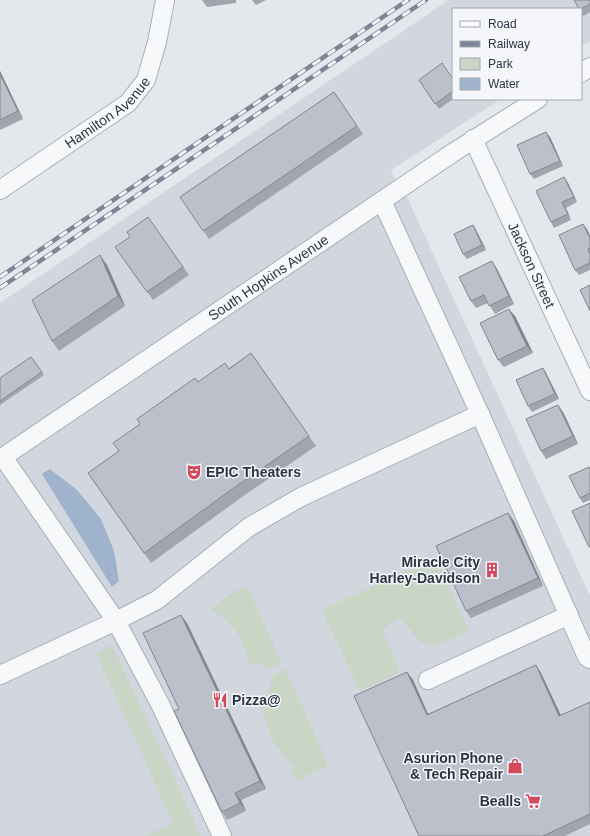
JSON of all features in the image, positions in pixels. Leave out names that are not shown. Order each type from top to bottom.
[{"type":"street","name":"Hamilton Avenue","points":[[0,190],[128,103],[146,80],[157,42],[165,0]]},
{"type":"street","name":"South Hopkins Avenue","points":[[2,458],[473,139],[536,100]]},
{"type":"street","name":"Jackson Street","points":[[473,139],[590,391]]},
{"type":"street","points":[[382,201],[480,414],[587,657],[590,659]]},
{"type":"street","points":[[0,675],[116,622],[157,600],[249,527],[295,501],[480,414]]},
{"type":"street","points":[[2,458],[116,622],[160,704],[222,836]]},
{"type":"street","points":[[428,680],[569,615]]},
{"type":"shaded area","points":[[449,0],[590,0],[590,41],[582,46],[582,8],[452,8],[452,100],[499,100],[391,170],[396,182],[0,450],[0,303]]},
{"type":"shaded area","points":[[406,195],[590,596],[590,836],[0,836],[0,469]]},
{"type":"green space","points":[[436,557],[469,631],[437,645],[420,642],[401,618],[382,629],[400,672],[360,691],[322,610]]},
{"type":"green space","points":[[247,586],[282,663],[268,669],[263,665],[249,663],[244,645],[232,626],[212,610],[228,596]]},
{"type":"green space","points":[[112,645],[201,836],[145,836],[173,823],[96,653]]},
{"type":"green space","points":[[285,669],[328,767],[313,772],[300,782],[292,776],[294,767],[276,745],[268,730],[264,712],[263,701],[270,691],[271,677]]},
{"type":"water","points":[[50,469],[77,490],[101,519],[114,551],[119,581],[112,587],[42,474]]},
{"type":"building","points":[[574,0],[590,0],[590,4],[582,8],[578,8]]},
{"type":"building","points":[[442,63],[452,78],[452,92],[435,104],[419,80]]},
{"type":"building","points":[[0,74],[18,111],[0,120]]},
{"type":"building","points":[[334,92],[357,126],[203,231],[180,197]]},
{"type":"building","points":[[546,132],[560,161],[530,174],[517,145]]},
{"type":"building","points":[[564,177],[574,197],[562,202],[568,214],[551,222],[536,191]]},
{"type":"building","points":[[148,217],[183,267],[147,292],[115,247],[130,237],[127,232]]},
{"type":"building","points":[[583,224],[590,238],[590,248],[588,249],[590,254],[590,263],[575,270],[559,235]]},
{"type":"building","points":[[473,225],[482,245],[463,254],[454,234]]},
{"type":"building","points":[[100,255],[118,296],[52,341],[32,300]]},
{"type":"building","points":[[492,261],[509,296],[489,306],[484,295],[471,301],[459,277]]},
{"type":"building","points":[[590,285],[590,311],[580,290]]},
{"type":"building","points":[[509,309],[527,346],[498,360],[480,323]]},
{"type":"building","name":"EPIC Theaters","points":[[251,353],[309,436],[235,487],[144,553],[88,473],[119,451],[113,443],[140,424],[137,419],[195,378],[198,382],[225,363],[229,369]]},
{"type":"building","points":[[31,357],[42,372],[0,401],[0,378]]},
{"type":"building","points":[[543,368],[555,394],[528,406],[516,380]]},
{"type":"building","points":[[558,405],[573,436],[541,451],[526,419]]},
{"type":"building","points":[[589,467],[590,493],[580,498],[569,476]]},
{"type":"building","points":[[590,503],[590,547],[589,547],[572,511]]},
{"type":"building","name":"Miracle City Harley-Davidson","points":[[508,513],[538,578],[466,611],[436,546]]},
{"type":"building","points":[[181,615],[260,781],[235,793],[240,803],[222,812],[174,711],[179,709],[143,633]]},
{"type":"building","points":[[536,665],[559,716],[590,702],[590,814],[543,836],[419,836],[354,696],[407,672],[427,715]]},
{"type":"railway","points":[[0,277],[408,0]]},
{"type":"railway","points":[[0,288],[426,0]]},
{"type":"place","name":"EPIC Theaters","points":[[194,472]]},
{"type":"place","name":"Miracle City Harley-Davidson","points":[[492,570]]},
{"type":"place","name":"Pizza@","points":[[220,700]]},
{"type":"place","name":"Asurion Phone & Tech Repair","points":[[515,766]]},
{"type":"place","name":"Bealls","points":[[533,801]]}]
